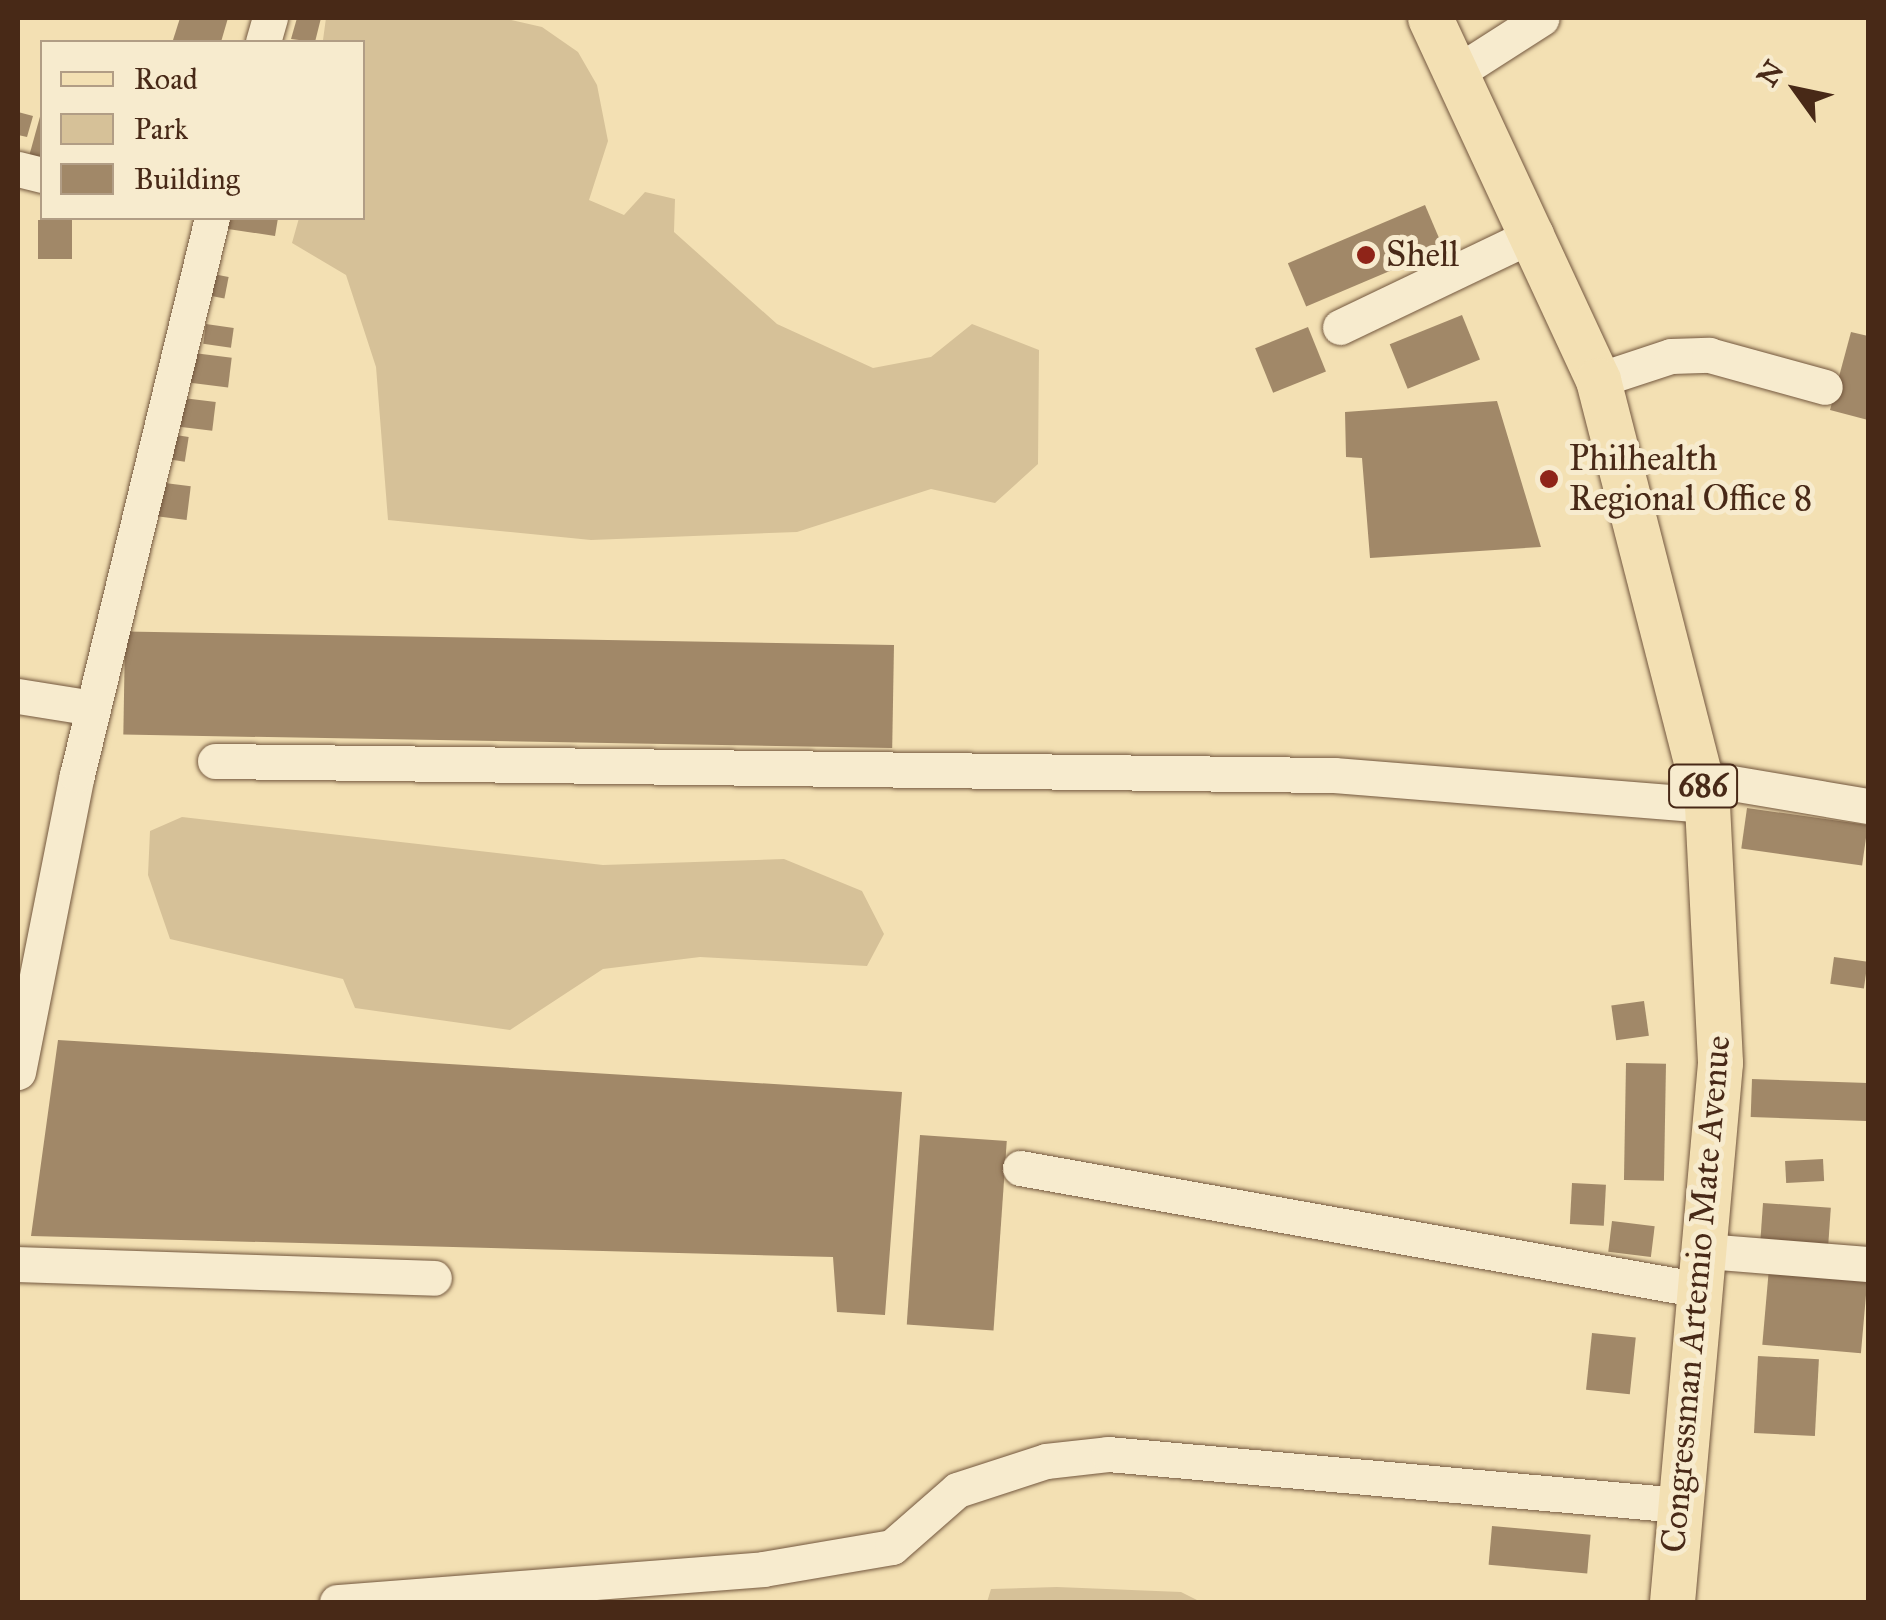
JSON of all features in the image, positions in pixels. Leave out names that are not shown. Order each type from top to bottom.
[{"type":"main road","name":"Congressman Artemio Mate Avenue","points":[[1430,18],[1460,71],[1536,234],[1598,380],[1704,792],[1720,1062],[1672,1602]]},
{"type":"street","points":[[1460,71],[1542,18]]},
{"type":"street","points":[[18,1072],[94,708],[212,220]]},
{"type":"street","points":[[1340,327],[1536,234]]},
{"type":"street","points":[[1598,380],[1671,356],[1709,355],[1825,388]]},
{"type":"street","points":[[18,696],[94,708]]},
{"type":"street","points":[[215,762],[1334,775],[1704,792],[1868,806]]},
{"type":"street","points":[[1020,1168],[1703,1270],[1868,1264]]},
{"type":"street","points":[[18,1264],[434,1278]]},
{"type":"street","points":[[337,1602],[763,1569],[892,1548],[958,1490],[1046,1461],[1108,1454],[1680,1505]]},
{"type":"green space","points":[[326,18],[502,18],[542,27],[578,52],[597,85],[608,141],[589,200],[624,215],[645,192],[675,199],[674,232],[777,324],[873,368],[931,357],[972,324],[1039,350],[1038,464],[995,503],[931,489],[797,532],[591,540],[388,520],[376,367],[346,275],[292,243],[298,220],[365,220],[365,40],[323,40]]},
{"type":"green space","points":[[182,817],[603,865],[784,859],[862,891],[884,934],[867,966],[700,957],[603,969],[510,1030],[355,1008],[343,979],[170,939],[148,875],[150,831]]},
{"type":"green space","points":[[1057,1587],[1181,1592],[1201,1602],[987,1602],[991,1589]]},
{"type":"building","points":[[180,18],[228,18],[222,40],[173,40]]},
{"type":"building","points":[[297,18],[321,18],[316,40],[291,39]]},
{"type":"building","points":[[18,112],[33,116],[27,137],[18,135]]},
{"type":"building","points":[[40,117],[40,163],[28,160]]},
{"type":"building","name":"Shell","points":[[1425,205],[1443,248],[1306,306],[1288,263]]},
{"type":"building","points":[[38,220],[72,220],[72,259],[38,259]]},
{"type":"building","points":[[229,220],[278,220],[275,236],[228,229]]},
{"type":"building","points":[[208,273],[229,277],[224,299],[204,295]]},
{"type":"building","points":[[1462,315],[1480,360],[1408,389],[1390,344]]},
{"type":"building","points":[[206,324],[234,328],[231,348],[203,344]]},
{"type":"building","points":[[1308,327],[1326,372],[1273,393],[1255,348]]},
{"type":"building","points":[[1851,332],[1868,336],[1868,420],[1830,410]]},
{"type":"building","points":[[194,353],[232,358],[228,387],[190,383]]},
{"type":"building","points":[[183,398],[216,402],[212,431],[179,427]]},
{"type":"building","points":[[1497,401],[1541,547],[1370,558],[1362,458],[1346,457],[1345,412]]},
{"type":"building","points":[[163,433],[189,437],[185,462],[159,458]]},
{"type":"building","points":[[157,482],[191,486],[187,520],[153,516]]},
{"type":"building","points":[[125,632],[894,645],[892,748],[123,735]]},
{"type":"building","points":[[1747,808],[1868,825],[1862,866],[1741,849]]},
{"type":"building","points":[[1834,957],[1868,962],[1864,988],[1830,984]]},
{"type":"building","points":[[1644,1001],[1649,1036],[1616,1040],[1611,1006]]},
{"type":"building","points":[[58,1040],[902,1092],[885,1315],[837,1312],[833,1257],[31,1236]]},
{"type":"building","points":[[1626,1063],[1666,1064],[1664,1181],[1624,1180]]},
{"type":"building","points":[[1752,1079],[1868,1083],[1867,1121],[1751,1117]]},
{"type":"building","points":[[920,1135],[1007,1141],[994,1331],[907,1325]]},
{"type":"building","points":[[1823,1159],[1824,1181],[1786,1183],[1785,1161]]},
{"type":"building","points":[[1572,1183],[1606,1185],[1604,1226],[1570,1224]]},
{"type":"building","points":[[1763,1203],[1831,1208],[1827,1256],[1760,1251]]},
{"type":"building","points":[[1612,1221],[1655,1226],[1651,1257],[1608,1252]]},
{"type":"building","points":[[1769,1268],[1868,1277],[1861,1353],[1762,1345]]},
{"type":"building","points":[[1592,1333],[1636,1338],[1630,1394],[1586,1390]]},
{"type":"building","points":[[1758,1356],[1819,1359],[1815,1436],[1754,1433]]},
{"type":"building","points":[[1492,1526],[1591,1535],[1587,1573],[1489,1565]]},
{"type":"place","name":"Shell","points":[[1366,255]]},
{"type":"place","name":"Philhealth Regional Office 8","points":[[1549,479]]}]
